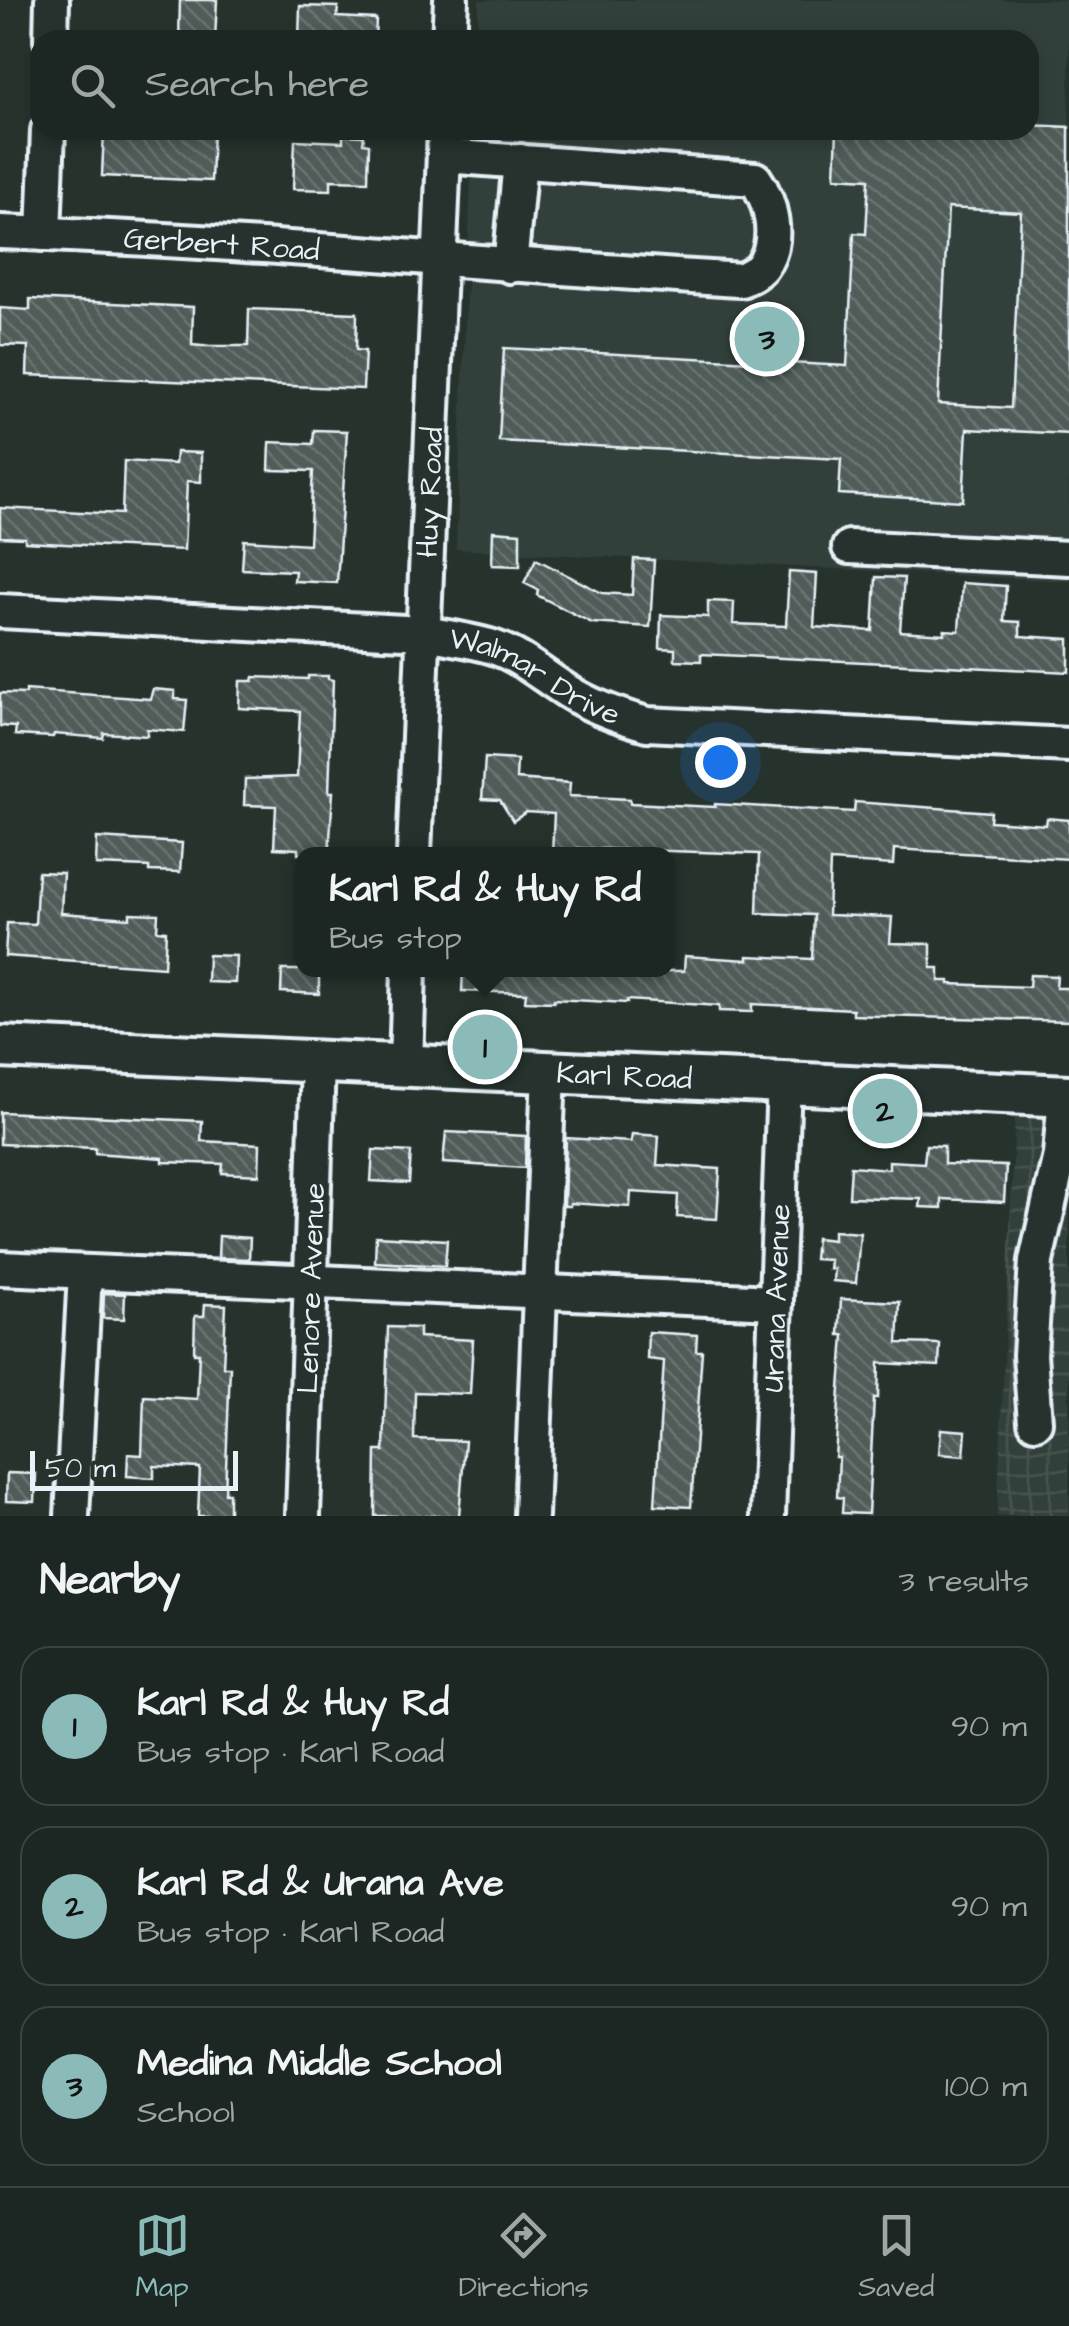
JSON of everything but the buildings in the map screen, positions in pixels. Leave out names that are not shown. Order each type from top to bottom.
[{"type":"main road","name":"Karl Road","points":[[0,1047],[1067,1096]]},
{"type":"street","points":[[51,30],[52,0]]},
{"type":"street","points":[[449,30],[450,0]]},
{"type":"street","points":[[44,234],[48,140]]},
{"type":"street","points":[[445,143],[520,161],[510,266]]},
{"type":"street","name":"Huy Road","points":[[414,847],[445,143]]},
{"type":"street","name":"Gerbert Road","points":[[0,232],[362,252],[442,261],[741,280],[762,267],[770,246],[772,222],[767,196],[755,179],[520,161]]},
{"type":"street","points":[[849,547],[1069,558]]},
{"type":"street","name":"Walmar Drive","points":[[0,611],[424,633],[494,647],[610,714],[647,724],[1069,746]]},
{"type":"street","points":[[406,1065],[409,977]]},
{"type":"street","name":"Lenore Avenue","points":[[303,1516],[318,1063]]},
{"type":"street","points":[[531,1516],[549,1072]]},
{"type":"street","name":"Urana Avenue","points":[[768,1516],[784,1082]]},
{"type":"street","points":[[1035,1422],[1030,1355],[1036,1261],[1060,1155],[1067,1096]]},
{"type":"street","points":[[0,1268],[776,1302]]},
{"type":"street","points":[[72,1516],[85,1273]]},
{"type":"shaded area","points":[[479,0],[1069,0],[1069,581],[456,549],[473,140],[1039,140],[1039,30],[478,30]]},
{"type":"shaded area","points":[[1016,1094],[1069,1096],[1069,1516],[997,1516]]},
{"type":"place","name":"Medina Middle School","points":[[767,339]]},
{"type":"place","name":"Karl Rd & Huy Rd","points":[[485,1047]]},
{"type":"place","name":"Karl Rd & Urana Ave","points":[[885,1111]]}]
